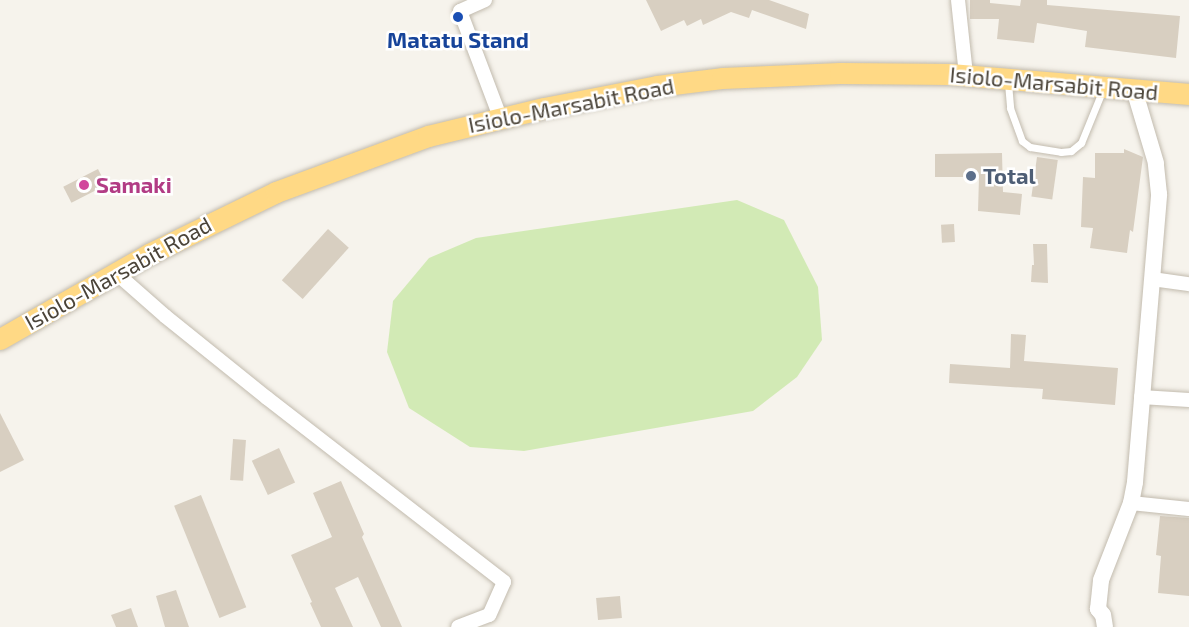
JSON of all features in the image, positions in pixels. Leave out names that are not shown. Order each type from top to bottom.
[{"type":"highway","name":"Isiolo-Marsabit Road","points":[[0,339],[115,272],[276,192],[384,151],[500,117],[646,88],[722,78],[840,73],[1008,77],[1189,94]]},
{"type":"street","points":[[485,0],[460,11],[500,117]]},
{"type":"street","points":[[958,0],[966,75]]},
{"type":"street","points":[[1105,627],[1103,615],[1098,609],[1101,580],[1131,503],[1159,183],[1156,163],[1134,89]]},
{"type":"street","points":[[115,272],[165,316],[276,405],[504,582],[489,615],[458,627]]},
{"type":"street","points":[[1152,279],[1189,284]]},
{"type":"street","points":[[1141,398],[1189,400]]},
{"type":"street","points":[[1131,503],[1189,508]]},
{"type":"lane","points":[[1008,77],[1008,98],[1022,141],[1030,147],[1061,152],[1071,151],[1081,143],[1104,86]]},
{"type":"green space","points":[[737,200],[784,220],[818,287],[822,340],[797,377],[753,411],[524,451],[470,447],[409,408],[387,352],[393,301],[429,258],[476,238]]},
{"type":"building","points":[[646,0],[769,0],[809,14],[806,29],[752,10],[749,18],[731,12],[703,25],[701,19],[687,26],[684,20],[661,31]]},
{"type":"building","points":[[970,0],[990,0],[990,3],[1020,6],[1021,0],[1047,0],[1047,5],[1180,16],[1176,58],[1085,47],[1087,31],[1037,23],[1034,43],[997,39],[999,19],[970,19]]},
{"type":"building","points":[[1124,149],[1143,157],[1133,232],[1130,230],[1127,253],[1090,248],[1093,228],[1081,227],[1083,177],[1095,178],[1095,153],[1124,153]]},
{"type":"building","points":[[1002,153],[1003,192],[1022,194],[1020,215],[978,211],[979,177],[935,177],[935,154]]},
{"type":"building","points":[[1037,157],[1058,160],[1052,200],[1031,197]]},
{"type":"building","name":"Samaki","points":[[98,169],[106,185],[71,203],[63,187]]},
{"type":"building","points":[[954,224],[955,242],[942,243],[941,225]]},
{"type":"building","points":[[328,229],[349,248],[303,299],[282,280]]},
{"type":"building","points":[[1033,244],[1047,244],[1048,283],[1031,282],[1032,265],[1034,265]]},
{"type":"building","points":[[1011,334],[1026,335],[1024,361],[1118,368],[1115,405],[1042,399],[1043,389],[949,383],[950,364],[1010,368]]},
{"type":"building","points":[[0,413],[24,460],[0,472]]},
{"type":"building","points":[[233,439],[246,440],[243,481],[230,480]]},
{"type":"building","points":[[279,448],[295,482],[268,495],[252,461]]},
{"type":"building","points":[[341,481],[364,534],[362,537],[402,627],[381,627],[358,577],[335,588],[353,627],[321,627],[310,603],[312,602],[291,555],[332,537],[313,493]]},
{"type":"building","points":[[201,495],[246,607],[219,618],[174,506]]},
{"type":"building","points":[[1160,516],[1189,518],[1189,596],[1158,593],[1161,556],[1156,555]]},
{"type":"building","points":[[176,590],[189,627],[165,627],[156,596]]},
{"type":"building","points":[[620,596],[622,618],[598,620],[596,598]]},
{"type":"building","points":[[131,608],[138,627],[116,627],[111,615]]},
{"type":"place","name":"Matatu Stand","points":[[458,17]]},
{"type":"place","name":"Total","points":[[971,176]]},
{"type":"place","name":"Samaki","points":[[84,185]]}]
